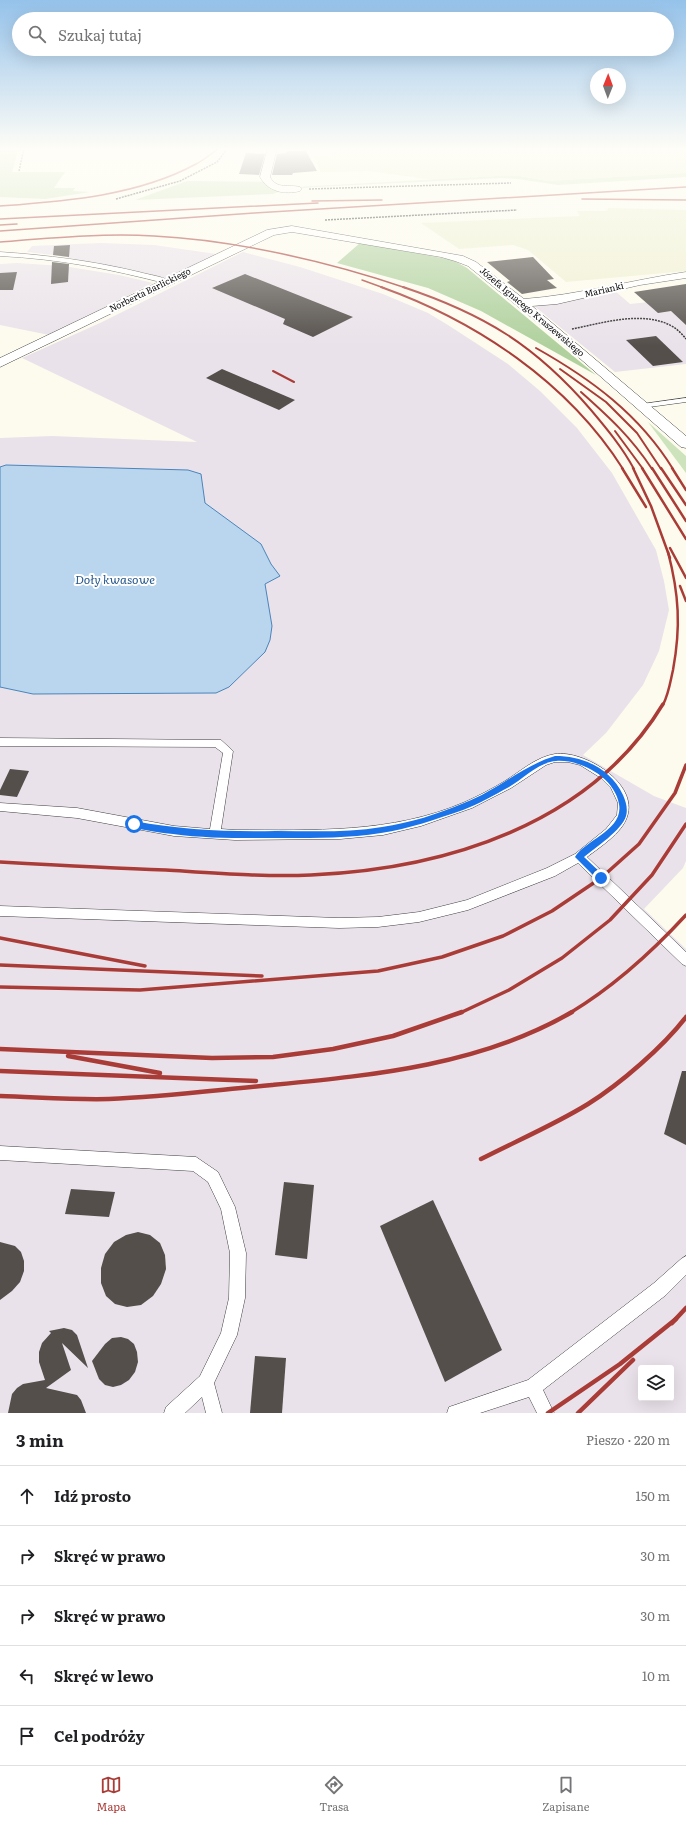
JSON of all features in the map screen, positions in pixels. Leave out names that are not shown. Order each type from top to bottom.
[{"type":"street","name":"Norberta Barlickiego","points":[[0,363],[271,232],[282,229],[302,231]]},
{"type":"street","name":"Józefa Ignacego Kraszewskiego","points":[[302,231],[459,258],[476,266],[556,331],[686,444]]},
{"type":"street","name":"Marianki","points":[[522,303],[557,300],[640,282],[686,275]]},
{"type":"lane","points":[[0,254],[44,257],[76,262],[131,272],[168,282]]},
{"type":"lane","points":[[642,406],[686,400]]},
{"type":"lane","points":[[0,742],[217,743],[228,750],[215,833]]},
{"type":"lane","points":[[0,807],[42,809],[77,813],[174,831],[297,836],[340,834],[383,830],[421,821],[468,805],[507,785],[542,762],[555,758],[568,758],[583,762],[605,775],[615,786],[623,804],[622,816],[610,832],[579,857],[544,875],[468,905],[419,918],[378,922],[339,923],[0,911]]},
{"type":"lane","points":[[579,857],[686,960]]},
{"type":"lane","points":[[0,1153],[196,1164],[213,1177],[228,1207],[238,1253],[237,1298],[229,1335],[206,1382],[172,1413]]},
{"type":"lane","points":[[455,1413],[533,1387],[660,1289],[686,1264]]},
{"type":"lane","points":[[206,1382],[214,1413]]},
{"type":"lane","points":[[533,1387],[546,1413]]},
{"type":"path","points":[[326,220],[442,214]]},
{"type":"path","points":[[556,331],[640,319],[657,321],[674,328],[686,339]]},
{"type":"shaded area","points":[[100,243],[154,245],[216,254],[164,280],[62,256],[27,252],[32,246]]},
{"type":"shaded area","points":[[243,252],[300,267],[383,294],[428,313],[508,364],[540,391],[577,428],[612,473],[656,550],[664,581],[669,610],[659,651],[643,685],[606,733],[583,755],[654,796],[686,808],[686,861],[683,868],[644,909],[686,949],[686,1413],[0,1413],[0,438],[52,436],[197,442],[22,358],[100,323]]},
{"type":"shaded area","points":[[17,263],[63,266],[119,275],[153,283],[49,335],[0,325],[0,264]]},
{"type":"shaded area","points":[[614,290],[630,304],[686,298],[686,364],[615,372],[533,305]]},
{"type":"green space","points":[[579,214],[686,214],[686,271],[566,282],[528,250],[513,245],[459,249],[421,223],[580,216]]},
{"type":"green space","points":[[360,243],[453,260],[467,268],[596,375],[481,311],[428,288],[337,263]]},
{"type":"green space","points":[[648,422],[686,456],[686,473]]},
{"type":"water","name":"Doły kwasowe","points":[[6,465],[188,470],[201,474],[205,503],[261,544],[271,564],[280,576],[265,584],[272,626],[270,640],[265,652],[229,687],[216,693],[33,694],[0,687],[0,467]]},
{"type":"building","points":[[70,245],[69,257],[53,255],[54,246]]},
{"type":"building","points":[[533,257],[554,279],[547,280],[557,288],[522,294],[507,282],[510,281],[487,262]]},
{"type":"building","points":[[52,262],[69,264],[68,282],[51,284]]},
{"type":"building","points":[[17,272],[13,290],[0,290],[0,273]]},
{"type":"building","points":[[245,274],[353,317],[313,337],[283,324],[285,319],[212,288]]},
{"type":"building","points":[[686,284],[686,325],[671,311],[658,313],[634,292]]},
{"type":"building","points":[[656,336],[683,362],[653,366],[626,340]]},
{"type":"building","points":[[222,369],[295,400],[279,410],[206,378]]},
{"type":"building","points":[[10,769],[29,771],[17,797],[0,795],[0,790]]},
{"type":"building","points":[[682,1071],[686,1071],[686,1145],[664,1134]]},
{"type":"building","points":[[284,1182],[314,1185],[307,1259],[275,1255]]},
{"type":"building","points":[[71,1189],[115,1192],[109,1217],[65,1214]]},
{"type":"building","points":[[433,1200],[502,1350],[445,1382],[380,1226]]},
{"type":"building","points":[[138,1232],[150,1235],[160,1243],[165,1255],[166,1269],[161,1284],[153,1296],[141,1305],[127,1307],[115,1304],[106,1296],[101,1283],[101,1268],[105,1254],[114,1242],[126,1235]]},
{"type":"building","points":[[0,1242],[15,1246],[21,1252],[24,1261],[24,1271],[20,1282],[12,1291],[0,1300]]},
{"type":"building","points":[[64,1328],[72,1330],[77,1335],[88,1368],[62,1343],[71,1370],[46,1388],[77,1395],[81,1400],[86,1413],[8,1413],[12,1394],[17,1388],[23,1384],[45,1380],[39,1362],[39,1352],[42,1343],[51,1333],[49,1331]]},
{"type":"building","points":[[121,1337],[128,1339],[134,1344],[138,1362],[135,1372],[129,1380],[121,1385],[113,1387],[105,1385],[99,1379],[92,1361],[105,1344],[112,1338]]},
{"type":"building","points":[[255,1356],[286,1358],[282,1413],[250,1413]]},
{"type":"railway","points":[[0,219],[101,214]]},
{"type":"railway","points":[[0,231],[241,214]]},
{"type":"railway","points":[[0,225],[17,224]]},
{"type":"railway","points":[[0,242],[77,236],[116,235],[185,238],[249,247],[314,261],[377,278],[406,288]]},
{"type":"railway","points":[[362,280],[384,288]]},
{"type":"railway","points":[[381,287],[416,301],[451,318],[485,337],[517,358],[547,382],[575,409],[601,438],[623,469]]},
{"type":"railway","points":[[403,287],[459,308],[506,334],[528,350],[549,367],[591,410],[619,446],[634,469]]},
{"type":"railway","points":[[536,348],[595,385],[629,415],[660,449],[673,469]]},
{"type":"railway","points":[[560,369],[606,402],[637,433],[661,469]]},
{"type":"railway","points":[[273,371],[294,382]]},
{"type":"railway","points":[[581,392],[619,428],[636,447],[652,469]]},
{"type":"railway","points":[[615,431],[643,469]]},
{"type":"railway","points":[[622,468],[646,507]]},
{"type":"railway","points":[[633,468],[651,506],[669,554]]},
{"type":"railway","points":[[642,468],[686,539]]},
{"type":"railway","points":[[652,468],[686,521]]},
{"type":"railway","points":[[661,468],[686,505]]},
{"type":"railway","points":[[672,468],[686,490]]},
{"type":"railway","points":[[670,548],[686,578]]},
{"type":"railway","points":[[663,705],[668,692],[673,670],[676,654],[678,625],[677,596],[669,554]]},
{"type":"railway","points":[[669,554],[670,558]]},
{"type":"railway","points":[[680,586],[686,601]]},
{"type":"railway","points":[[0,862],[275,875],[311,875],[362,871],[412,863],[462,850],[510,833],[555,810],[596,781],[632,746],[663,704]]},
{"type":"railway","points":[[0,987],[140,990],[378,971],[442,957],[503,936],[552,911],[601,878],[639,844],[675,793],[686,765]]},
{"type":"railway","points":[[460,1013],[509,990],[562,958],[610,920],[652,875],[686,824]]},
{"type":"railway","points":[[570,1013],[602,992],[632,968],[646,956],[686,915]]},
{"type":"railway","points":[[0,938],[145,966]]},
{"type":"railway","points":[[0,965],[262,976]]},
{"type":"railway","points":[[0,1049],[212,1058],[273,1057],[333,1049],[393,1036],[462,1012]]},
{"type":"railway","points":[[0,1096],[82,1099],[129,1098],[350,1077],[426,1065],[464,1056],[537,1030],[572,1012]]},
{"type":"railway","points":[[481,1159],[562,1119],[600,1096],[627,1076],[653,1052],[686,1017]]},
{"type":"railway","points":[[68,1056],[160,1073]]},
{"type":"railway","points":[[0,1071],[256,1081]]},
{"type":"railway","points":[[675,1320],[686,1308]]},
{"type":"railway","points":[[548,1413],[620,1364],[675,1320]]},
{"type":"railway","points":[[672,1323],[675,1320]]},
{"type":"railway","points":[[578,1413],[633,1360]]},
{"type":"route","points":[[134,824],[174,831],[235,835],[297,836],[383,830],[421,821],[468,805],[507,785],[542,762],[555,758],[568,758],[583,762],[605,775],[615,786],[623,804],[622,816],[610,832],[579,857],[601,878]]}]
